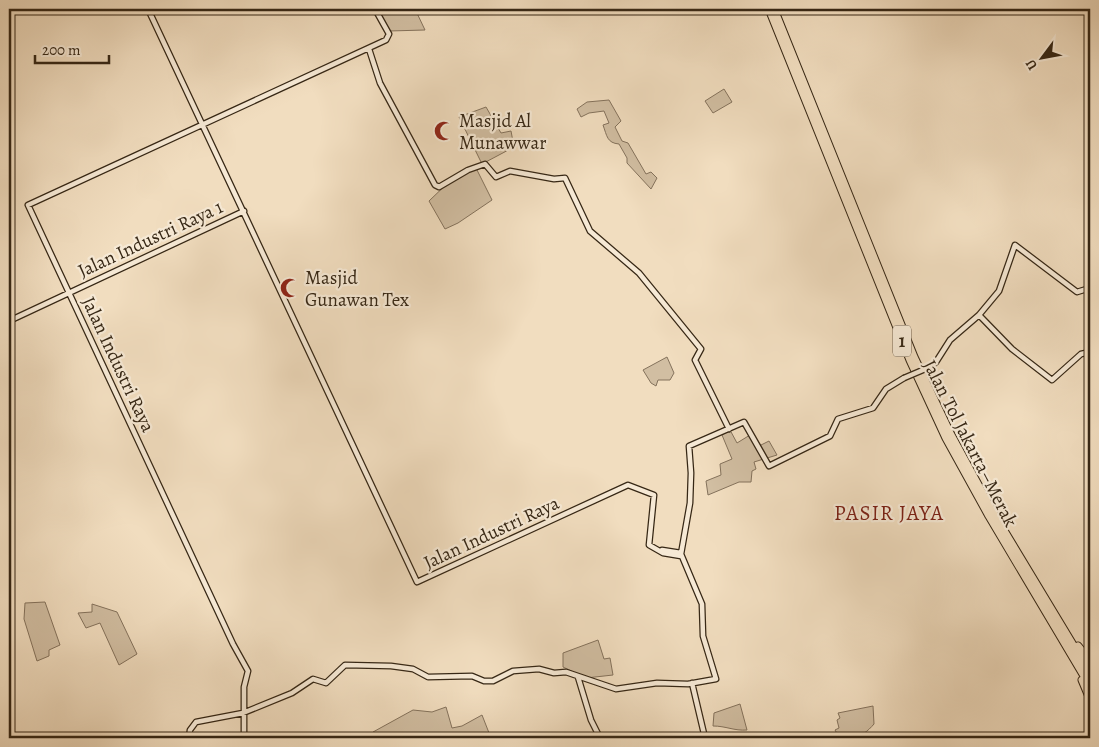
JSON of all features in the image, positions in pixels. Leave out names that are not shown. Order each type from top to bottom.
[{"type":"highway","name":"Jalan Tol Jakarta–Merak","points":[[769,9],[910,360],[946,438],[989,516],[1090,686]]},
{"type":"highway","name":"Jalan Tol Jakarta–Merak","points":[[774,9],[914,357],[952,435],[994,514],[1090,674]]},
{"type":"highway","points":[[1064,630],[1090,661]]},
{"type":"highway","points":[[1072,657],[1090,699]]},
{"type":"street","name":"Jalan Industri Raya","points":[[148,9],[417,582],[628,485],[654,495],[649,542],[651,547],[681,555]]},
{"type":"street","name":"Jalan Industri Raya","points":[[244,738],[244,687],[248,676],[247,666],[233,644],[28,205],[368,49],[390,36],[375,9]]},
{"type":"street","points":[[368,49],[380,83],[435,185],[439,187],[468,170],[485,164],[496,177],[510,171],[554,179],[565,178],[590,231],[638,272],[701,349],[695,360],[729,429]]},
{"type":"street","name":"Jalan Industri Raya 1","points":[[9,321],[244,211]]},
{"type":"street","points":[[189,738],[190,730],[196,722],[243,713],[292,693],[313,679],[326,682],[345,665],[391,666],[413,669],[428,677],[472,676],[484,681],[499,679],[513,670],[534,669],[554,673],[566,672],[616,689],[657,684],[692,683],[716,678],[703,636],[702,604],[681,555],[690,503],[692,472],[688,448],[743,422],[746,423],[769,466],[830,436],[838,419],[873,408],[886,389],[904,378],[930,367],[936,362],[950,340],[978,315],[1001,288],[1015,244],[1077,292],[1090,288]]},
{"type":"street","points":[[978,315],[1012,349],[1052,380],[1082,354],[1090,352]]},
{"type":"street","points":[[578,677],[591,720],[600,738]]},
{"type":"street","points":[[692,683],[705,738]]},
{"type":"shaded area","points":[[377,9],[415,9],[425,30],[389,31]]},
{"type":"shaded area","points":[[724,89],[732,102],[713,113],[705,101]]},
{"type":"shaded area","points":[[609,100],[621,121],[615,127],[622,141],[628,143],[646,174],[651,172],[657,178],[651,189],[627,163],[627,158],[619,144],[612,142],[608,138],[603,125],[609,123],[604,111],[589,113],[581,117],[577,109],[587,102]]},
{"type":"shaded area","points":[[486,107],[501,133],[511,131],[514,147],[482,164],[459,117]]},
{"type":"shaded area","points":[[476,168],[492,200],[458,223],[445,229],[429,201],[453,178]]},
{"type":"shaded area","points":[[667,357],[674,373],[670,380],[658,380],[656,386],[651,383],[643,370]]},
{"type":"shaded area","points":[[730,430],[737,443],[750,435],[757,447],[769,441],[777,455],[754,462],[756,469],[752,471],[751,482],[739,482],[708,495],[706,481],[721,475],[720,464],[732,459],[722,435]]},
{"type":"shaded area","points":[[45,602],[60,645],[49,650],[49,656],[37,661],[24,619],[25,603]]},
{"type":"shaded area","points":[[92,604],[117,612],[137,654],[119,665],[100,623],[86,628],[78,613],[92,612]]},
{"type":"shaded area","points":[[598,640],[604,659],[610,658],[613,675],[586,678],[563,667],[563,653]]},
{"type":"shaded area","points":[[740,704],[747,730],[713,726],[714,713]]},
{"type":"shaded area","points":[[873,706],[874,724],[864,734],[850,738],[845,733],[839,737],[835,730],[839,728],[837,720],[840,718],[838,713]]},
{"type":"shaded area","points":[[446,707],[452,728],[462,726],[482,715],[491,738],[377,738],[373,732],[413,710],[432,712]]},
{"type":"place","name":"Masjid Al Munawwar","points":[[444,131]]},
{"type":"place","name":"Masjid Gunawan Tex","points":[[290,288]]},
{"type":"district","name":"PASIR JAYA","points":[[889,513]]}]
